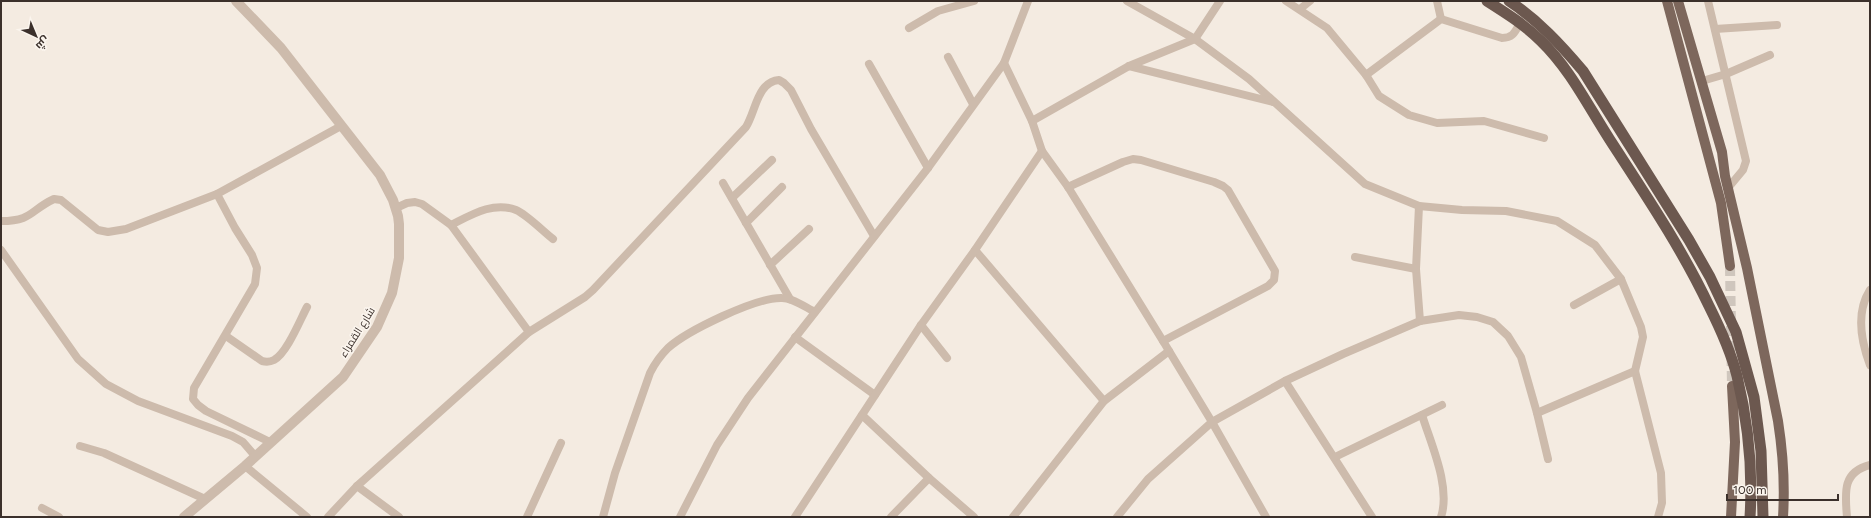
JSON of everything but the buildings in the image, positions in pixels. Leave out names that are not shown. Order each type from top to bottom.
[{"type":"highway","points":[[1487,1],[1520,23],[1541,41],[1571,77],[1674,240],[1698,282],[1717,322],[1737,375],[1745,416],[1751,463],[1750,517]]},
{"type":"highway","points":[[1509,1],[1559,42],[1583,71],[1710,277],[1736,332],[1754,397],[1761,451],[1763,517]]},
{"type":"main road","points":[[1667,1],[1719,197],[1724,220],[1730,266]]},
{"type":"main road","points":[[1678,1],[1722,152],[1728,188],[1778,421],[1784,488],[1783,517]]},
{"type":"main road","points":[[1731,517],[1735,442],[1732,386]]},
{"type":"street","name":"شارع القمراء","points":[[184,517],[245,466],[342,377],[377,327],[392,293],[399,258],[399,224],[396,208],[380,174],[281,48],[236,1]]},
{"type":"street","points":[[909,28],[938,11],[974,1]]},
{"type":"street","points":[[680,517],[704,468],[731,421],[794,337],[928,168],[1004,63],[1028,1]]},
{"type":"street","points":[[1127,1],[1196,39],[1249,79],[1364,184],[1419,206],[1462,210],[1506,211],[1557,221],[1595,245],[1621,279],[1641,327],[1643,336],[1635,371],[1661,473],[1662,503],[1658,517]]},
{"type":"street","points":[[1032,120],[1129,66],[1196,39],[1220,1]]},
{"type":"street","points":[[1286,1],[1327,28],[1366,76],[1379,96],[1409,115],[1438,122],[1484,121],[1544,138]]},
{"type":"street","points":[[1300,9],[1310,1]]},
{"type":"street","points":[[1438,1],[1441,19]]},
{"type":"street","points":[[1708,1],[1746,161],[1743,170],[1728,188]]},
{"type":"street","points":[[1366,76],[1441,19]]},
{"type":"street","points":[[1441,19],[1502,38],[1509,38],[1513,35],[1520,23]]},
{"type":"street","points":[[1715,29],[1777,25]]},
{"type":"street","points":[[1702,81],[1726,74],[1770,55]]},
{"type":"street","points":[[948,57],[973,104]]},
{"type":"street","points":[[1004,63],[1032,120],[1042,151],[1068,187],[1163,341],[1212,422],[1266,517]]},
{"type":"street","points":[[869,64],[928,168]]},
{"type":"street","points":[[1129,66],[1276,103]]},
{"type":"street","points":[[328,517],[357,486],[529,332],[593,290],[746,127],[754,113],[761,90],[767,84],[779,80],[791,90],[811,129],[874,236]]},
{"type":"street","points":[[1,221],[24,219],[54,199],[61,200],[98,230],[108,232],[126,230],[217,194],[341,126]]},
{"type":"street","points":[[796,517],[921,325],[975,250],[1042,151]]},
{"type":"street","points":[[1068,187],[1133,159],[1141,160],[1214,182],[1228,190],[1275,271],[1274,280],[1268,286],[1163,341]]},
{"type":"street","points":[[732,198],[772,160]]},
{"type":"street","points":[[723,183],[790,299]]},
{"type":"street","points":[[746,223],[782,187]]},
{"type":"street","points":[[217,194],[235,228],[252,254],[257,268],[255,284],[226,336],[194,388],[193,398],[198,405],[206,411],[270,442]]},
{"type":"street","points":[[396,208],[407,203],[415,202],[422,204],[451,225],[529,332]]},
{"type":"street","points":[[1419,206],[1416,269],[1420,322]]},
{"type":"street","points":[[451,225],[485,209],[502,207],[517,210],[553,239]]},
{"type":"street","points":[[770,265],[809,229]]},
{"type":"street","points":[[1,250],[78,359],[106,384],[138,401],[232,436],[242,442],[255,456]]},
{"type":"street","points":[[975,250],[1104,401]]},
{"type":"street","points":[[1355,257],[1416,269]]},
{"type":"street","points":[[1574,306],[1621,279]]},
{"type":"street","points":[[1870,290],[1860,314],[1862,334],[1870,365]]},
{"type":"street","points":[[603,517],[615,473],[650,373],[656,360],[669,348],[713,321],[761,302],[782,298],[790,299],[815,312]]},
{"type":"street","points":[[226,336],[262,361],[273,361],[278,357],[287,344],[307,307]]},
{"type":"street","points":[[1117,517],[1148,479],[1212,422],[1285,381],[1343,354],[1420,322],[1459,315],[1477,317],[1493,322],[1508,336],[1521,357],[1548,459]]},
{"type":"street","points":[[921,325],[946,358]]},
{"type":"street","points":[[794,337],[876,395]]},
{"type":"street","points":[[1013,517],[1104,401],[1169,351]]},
{"type":"street","points":[[1537,413],[1635,371]]},
{"type":"street","points":[[1285,381],[1372,517]]},
{"type":"street","points":[[1335,457],[1442,405]]},
{"type":"street","points":[[862,415],[929,478],[974,517]]},
{"type":"street","points":[[1422,415],[1445,495],[1444,509],[1441,517]]},
{"type":"street","points":[[527,517],[561,443]]},
{"type":"street","points":[[80,446],[104,453],[206,499]]},
{"type":"street","points":[[1847,517],[1846,488],[1849,478],[1856,470],[1870,465]]},
{"type":"street","points":[[245,466],[307,517]]},
{"type":"street","points":[[891,517],[929,478]]},
{"type":"street","points":[[357,486],[400,517]]},
{"type":"street","points":[[42,508],[59,517]]},
{"type":"tunnel","points":[[1730,266],[1732,386]]}]
